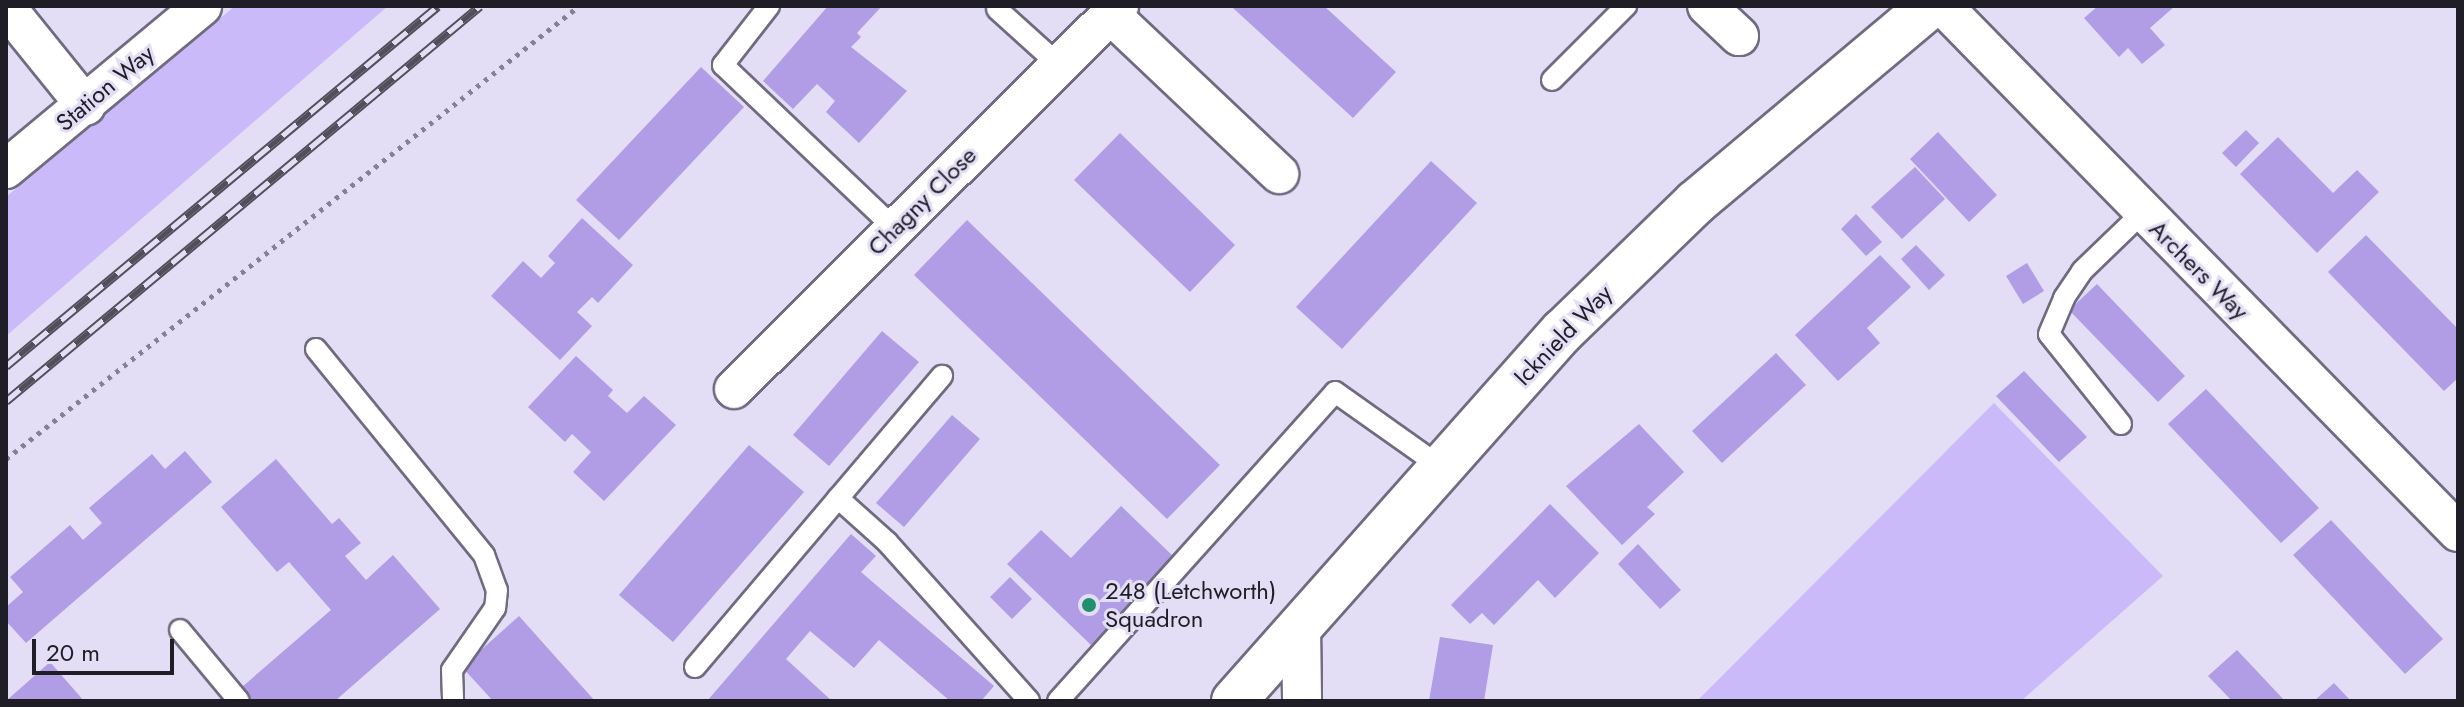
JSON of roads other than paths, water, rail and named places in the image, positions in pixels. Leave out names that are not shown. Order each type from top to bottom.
[{"type":"street","name":"Station Way","points":[[6,169],[86,106],[202,6]]},
{"type":"street","points":[[1707,6],[1739,36]]},
{"type":"street","name":"Icknield Way","points":[[1234,701],[1563,331],[1695,203],[1930,6]]},
{"type":"street","name":"Archers Way","points":[[1943,6],[2142,213],[2458,532]]},
{"type":"street","points":[[6,7],[86,106]]},
{"type":"street","name":"Chagny Close","points":[[734,389],[1114,10],[1279,174]]},
{"type":"street","points":[[1301,626],[1302,701]]},
{"type":"lane","points":[[769,6],[723,65],[895,229]]},
{"type":"lane","points":[[1552,80],[1626,6]]},
{"type":"lane","points":[[997,9],[1059,65]]},
{"type":"lane","points":[[2121,424],[2049,334],[2064,298],[2082,271],[2142,213]]},
{"type":"lane","points":[[316,349],[484,555],[497,590],[495,608],[452,670],[453,701]]},
{"type":"lane","points":[[695,667],[942,376]]},
{"type":"lane","points":[[1058,701],[1335,392],[1441,467]]},
{"type":"lane","points":[[838,498],[887,542],[1029,701]]},
{"type":"lane","points":[[180,630],[239,701]]},
{"type":"railway","points":[[6,366],[438,6]]},
{"type":"railway","points":[[6,401],[480,6]]},
{"type":"place","name":"248 (Letchworth) Squadron","points":[[1089,605]]}]
